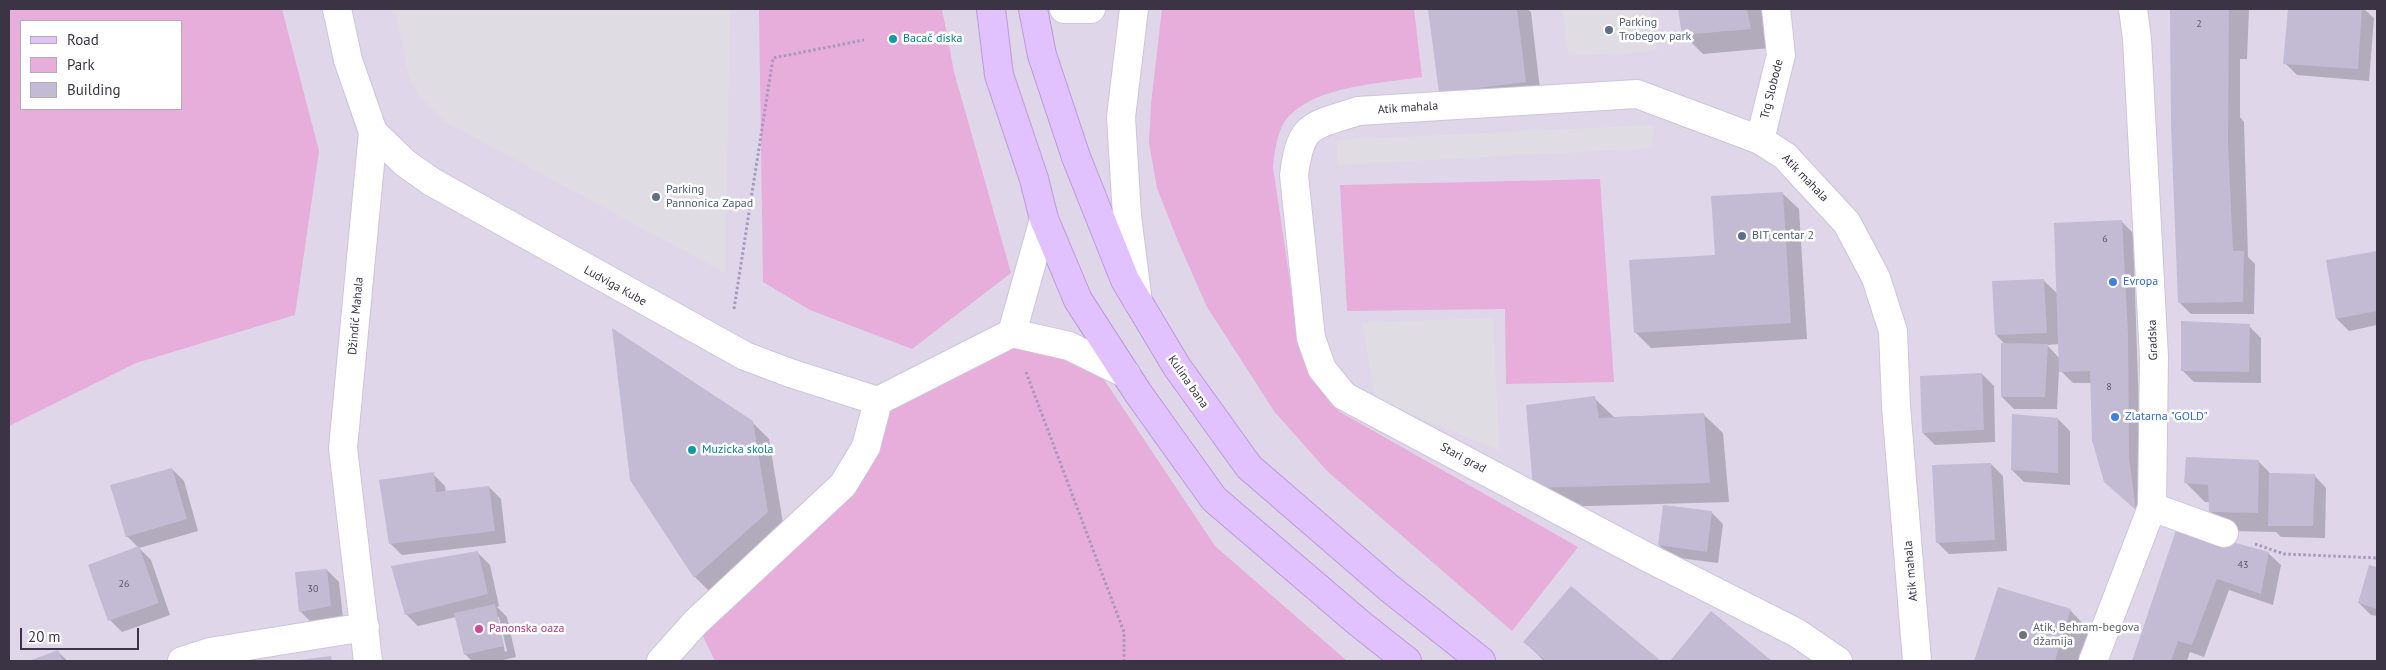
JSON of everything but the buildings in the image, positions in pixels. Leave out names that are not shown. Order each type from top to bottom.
[{"type":"main road","points":[[991,9],[999,75],[1034,179],[1044,219],[1078,300],[1126,374],[1214,498],[1359,623],[1407,661]]},
{"type":"main road","name":"Kulina bana","points":[[1032,9],[1042,54],[1076,157],[1125,280],[1176,367],[1249,467],[1389,588],[1481,661]]},
{"type":"street","name":"Džindić Mahala","points":[[337,9],[348,60],[373,132],[343,448],[368,661]]},
{"type":"street","points":[[1064,9],[1091,9]]},
{"type":"street","points":[[1134,9],[1121,117],[1127,216],[1138,303]]},
{"type":"street","name":"Trg Slobode","points":[[1760,140],[1781,55],[1776,9]]},
{"type":"street","name":"Gradska","points":[[2093,661],[2152,507],[2154,357],[2138,49],[2133,9]]},
{"type":"street","name":"Atik mahala","points":[[1319,124],[1358,111],[1637,94],[1760,140],[1785,156],[1847,223],[1876,278],[1893,331],[1896,406],[1918,661]]},
{"type":"street","name":"Stari grad","points":[[1319,124],[1306,131],[1297,151],[1294,175],[1311,338],[1322,369],[1344,396],[1645,556],[1797,632],[1838,661]]},
{"type":"street","name":"Ludviga Kube","points":[[373,132],[405,163],[432,182],[725,346],[790,373],[878,401]]},
{"type":"street","points":[[1012,333],[1044,219]]},
{"type":"street","points":[[661,661],[696,622],[843,485],[866,447],[878,401],[1012,333],[1069,346],[1126,374]]},
{"type":"street","points":[[2152,507],[2224,533]]},
{"type":"street","points":[[182,661],[210,652],[364,627]]},
{"type":"path","points":[[725,346],[738,295],[773,58],[864,40]]},
{"type":"path","points":[[1012,333],[1124,632],[1124,661]]},
{"type":"path","points":[[2224,533],[2284,554],[2377,558]]},
{"type":"shaded area","points":[[9,9],[2377,9],[2377,661],[9,661]]},
{"type":"shaded area","name":"Parking Pannonica Zapad","points":[[395,9],[730,9],[725,273],[444,121],[418,94],[409,78]]},
{"type":"shaded area","name":"Parking Trobegov park","points":[[1562,9],[1650,9],[1657,51],[1569,56]]},
{"type":"shaded area","points":[[1654,125],[1651,148],[1337,165],[1337,140]]},
{"type":"shaded area","points":[[1493,318],[1499,450],[1376,400],[1362,323]]},
{"type":"green space","points":[[9,9],[282,9],[319,151],[295,315],[136,363],[9,426]]},
{"type":"green space","points":[[759,9],[942,9],[954,72],[1011,273],[912,349],[810,310],[763,282]]},
{"type":"green space","points":[[1162,9],[1414,9],[1422,77],[1370,84],[1333,92],[1316,98],[1301,106],[1289,116],[1279,133],[1273,167],[1296,322],[1319,387],[1340,412],[1578,547],[1512,631],[1327,471],[1274,411],[1207,307],[1157,188],[1149,143],[1151,104]]},
{"type":"green space","points":[[1600,179],[1614,382],[1506,384],[1505,309],[1347,311],[1340,185]]},
{"type":"green space","points":[[1012,333],[1087,354],[1215,546],[1347,661],[715,661],[696,622],[843,485],[878,401]]},
{"type":"place","name":"Parking Trobegov park","points":[[1609,30]]},
{"type":"place","name":"Bacač diska","points":[[893,39]]},
{"type":"place","name":"Parking Pannonica Zapad","points":[[656,197]]},
{"type":"place","name":"BIT centar 2","points":[[1742,236]]},
{"type":"place","name":"Evropa","points":[[2113,282]]},
{"type":"place","name":"Zlatarna \"GOLD\"","points":[[2115,417]]},
{"type":"place","name":"Muzicka skola","points":[[692,450]]},
{"type":"place","name":"Panonska oaza","points":[[479,629]]},
{"type":"place","name":"Atik, Behram-begova džamija","points":[[2023,635]]}]
